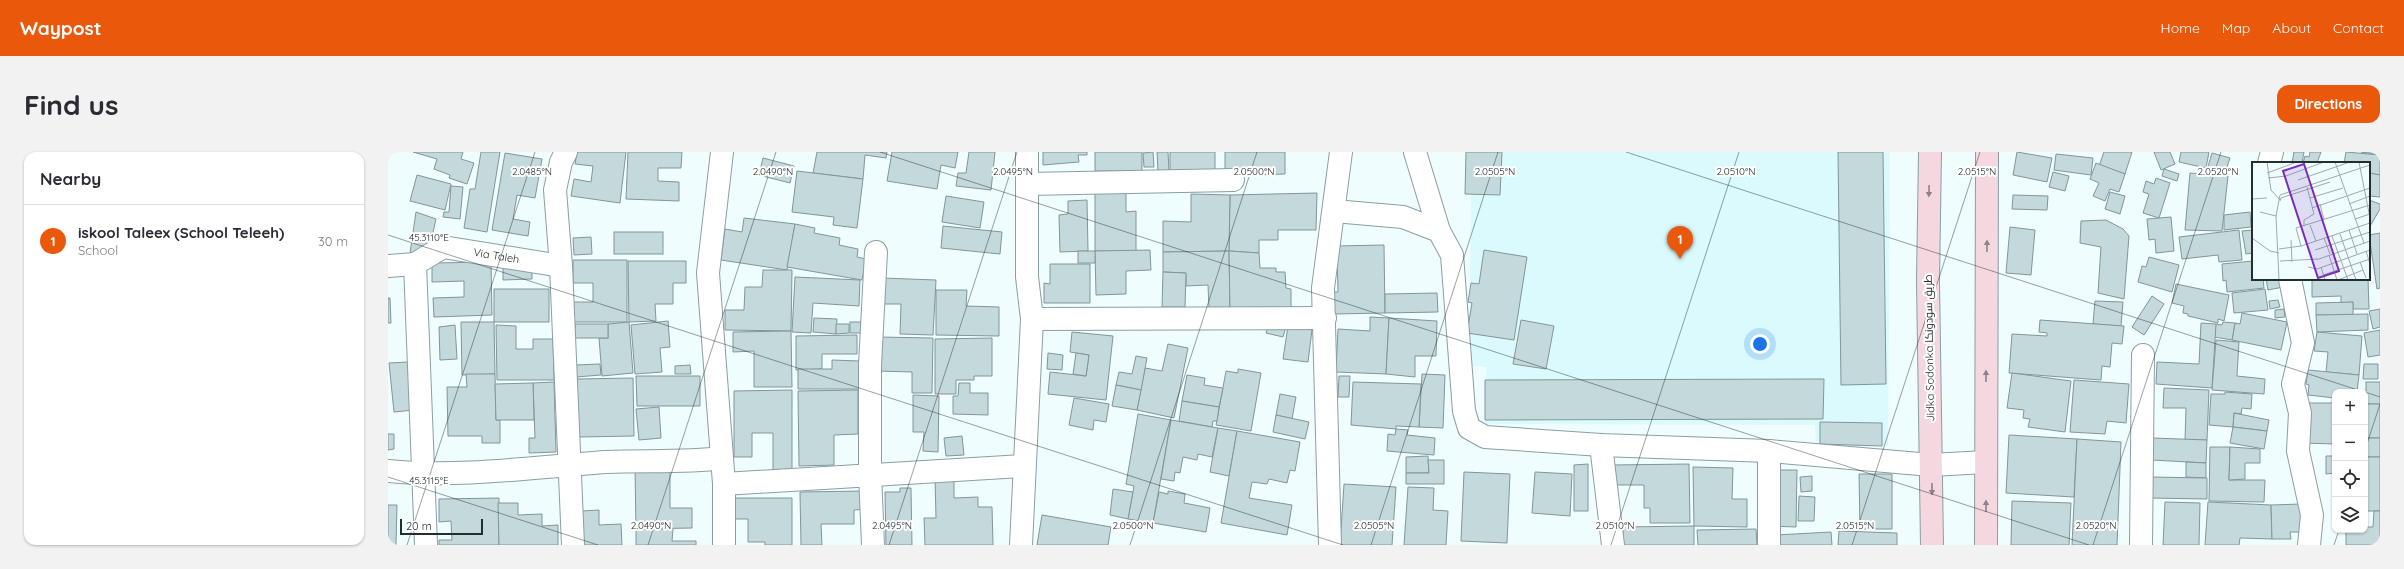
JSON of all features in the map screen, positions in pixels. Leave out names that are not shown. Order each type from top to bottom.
[{"type":"main road","name":"Jidka Sodonka طريق سودونكا","points":[[1930,152],[1928,281],[1932,465],[1932,545]]},
{"type":"main road","points":[[1986,545],[1987,152]]},
{"type":"street","points":[[566,152],[561,162],[555,190],[561,266],[573,545]]},
{"type":"street","points":[[722,152],[708,273],[724,484],[724,545]]},
{"type":"street","points":[[1021,545],[1023,466],[1032,319],[1027,277],[1027,152]]},
{"type":"street","points":[[1330,545],[1323,288],[1342,152]]},
{"type":"street","points":[[1415,152],[1439,231],[1452,255],[1464,412],[1469,428],[1485,437],[1501,440],[1600,445],[1769,451],[1932,465],[1986,462]]},
{"type":"street","points":[[2269,162],[2272,152]]},
{"type":"street","points":[[1027,184],[1233,180]]},
{"type":"street","points":[[1334,211],[1403,217],[1439,231]]},
{"type":"street","name":"Via Taleh","points":[[388,266],[415,264],[443,247],[561,266]]},
{"type":"street","points":[[873,545],[870,474],[870,365],[876,252]]},
{"type":"street","points":[[415,264],[426,545]]},
{"type":"street","points":[[2290,280],[2302,343],[2293,384],[2300,413],[2298,450],[2312,514],[2309,545]]},
{"type":"street","points":[[1032,319],[1325,318]]},
{"type":"street","points":[[2141,545],[2143,355]]},
{"type":"street","points":[[1600,445],[1613,545]]},
{"type":"street","points":[[1769,451],[1769,545]]},
{"type":"street","points":[[388,471],[423,474],[570,466],[607,462],[688,462],[722,458]]},
{"type":"street","points":[[724,484],[870,474],[1023,466]]},
{"type":"shaded area","points":[[1471,152],[1890,152],[1888,446],[1816,445],[1815,425],[1486,424],[1486,367],[1470,366]]},
{"type":"building","points":[[413,152],[463,152],[461,159],[474,163],[467,184],[449,178],[450,175],[434,169],[437,159]]},
{"type":"building","points":[[481,152],[500,152],[487,232],[464,228],[470,189],[475,189]]},
{"type":"building","points":[[577,152],[626,152],[620,203],[571,196],[574,179],[591,182],[593,166],[575,164]]},
{"type":"building","points":[[628,152],[682,152],[681,168],[658,168],[658,181],[679,182],[679,201],[626,199]]},
{"type":"building","points":[[817,152],[887,152],[886,158],[865,155],[863,179],[813,173]]},
{"type":"building","points":[[892,152],[958,152],[955,168],[941,165],[937,189],[887,181]]},
{"type":"building","points":[[969,152],[995,152],[991,190],[956,186],[958,173],[966,173]]},
{"type":"building","points":[[1043,152],[1087,152],[1087,155],[1078,155],[1079,162],[1043,165]]},
{"type":"building","points":[[1095,152],[1142,152],[1142,171],[1095,171]]},
{"type":"building","points":[[1153,152],[1154,167],[1144,167],[1143,153]]},
{"type":"building","points":[[1157,152],[1168,152],[1169,171],[1158,172]]},
{"type":"building","points":[[1170,152],[1215,152],[1215,170],[1170,171]]},
{"type":"building","points":[[1225,152],[1285,152],[1285,174],[1225,176]]},
{"type":"building","points":[[1466,152],[1502,152],[1500,195],[1465,194]]},
{"type":"building","points":[[1838,152],[1883,152],[1886,384],[1841,385]]},
{"type":"building","points":[[2017,152],[2052,158],[2047,182],[2013,175]]},
{"type":"building","points":[[2104,152],[2132,152],[2125,174],[2099,166]]},
{"type":"building","points":[[2154,152],[2170,152],[2175,164],[2161,170]]},
{"type":"building","points":[[2181,152],[2209,152],[2206,168],[2179,162]]},
{"type":"building","points":[[2294,152],[2304,152],[2302,162],[2292,162]]},
{"type":"building","points":[[2310,152],[2321,152],[2317,162],[2303,162],[2305,156],[2309,157]]},
{"type":"building","points":[[2346,152],[2380,155],[2380,175],[2370,173],[2370,162],[2344,162]]},
{"type":"building","points":[[2361,152],[2380,152],[2380,155]]},
{"type":"building","points":[[505,153],[542,159],[535,198],[517,195],[513,219],[530,222],[528,236],[492,230]]},
{"type":"building","points":[[2212,153],[2230,158],[2224,176],[2207,170]]},
{"type":"building","points":[[2056,154],[2093,158],[2091,175],[2054,170]]},
{"type":"building","points":[[763,158],[794,166],[790,183],[759,175]]},
{"type":"building","points":[[2096,163],[2125,174],[2119,192],[2110,189],[2105,201],[2093,196],[2099,183],[2090,179]]},
{"type":"building","points":[[2164,169],[2179,174],[2177,181],[2162,176]]},
{"type":"building","points":[[797,171],[863,179],[857,228],[833,225],[834,217],[792,212]]},
{"type":"building","points":[[2053,172],[2069,176],[2065,191],[2049,187]]},
{"type":"building","points":[[2190,173],[2228,176],[2222,231],[2185,230]]},
{"type":"building","points":[[2370,173],[2380,175],[2380,197],[2370,196]]},
{"type":"building","points":[[417,175],[451,184],[445,210],[410,201]]},
{"type":"building","points":[[2156,178],[2170,183],[2159,218],[2143,213],[2149,194],[2143,192],[2146,181],[2154,184]]},
{"type":"building","points":[[451,186],[463,187],[460,219],[443,217],[444,212],[449,212]]},
{"type":"building","points":[[1095,191],[1126,191],[1126,212],[1136,211],[1136,251],[1095,251]]},
{"type":"building","points":[[2110,192],[2125,196],[2120,214],[2105,209]]},
{"type":"building","points":[[1317,193],[1316,230],[1278,230],[1278,240],[1259,240],[1259,253],[1229,251],[1230,195]]},
{"type":"building","points":[[1191,194],[1230,195],[1229,251],[1163,252],[1163,221],[1191,222]]},
{"type":"building","points":[[2013,195],[2048,196],[2047,210],[2012,209]]},
{"type":"building","points":[[946,196],[984,202],[980,228],[942,222]]},
{"type":"building","points":[[1087,200],[1088,251],[1060,252],[1059,215],[1068,214],[1068,201]]},
{"type":"building","points":[[2370,200],[2380,204],[2380,209],[2370,226]]},
{"type":"building","points":[[416,212],[436,219],[430,246],[417,255],[410,253]]},
{"type":"building","points":[[2250,212],[2251,227],[2224,230],[2224,215]]},
{"type":"building","points":[[2171,217],[2174,251],[2156,253],[2155,239],[2149,240],[2147,219]]},
{"type":"building","points":[[744,218],[795,224],[787,270],[721,260],[725,229],[742,232]]},
{"type":"building","points":[[2106,220],[2123,229],[2129,236],[2124,299],[2098,293],[2101,247],[2080,243],[2081,221]]},
{"type":"building","points":[[795,224],[815,228],[814,233],[840,238],[839,245],[858,249],[857,257],[866,259],[862,280],[787,267]]},
{"type":"building","points":[[943,226],[1002,232],[1000,254],[941,248]]},
{"type":"building","points":[[2010,227],[2035,230],[2031,275],[2006,273]]},
{"type":"building","points":[[2239,230],[2242,260],[2219,262],[2218,255],[2182,259],[2179,237]]},
{"type":"building","points":[[2252,230],[2252,253],[2246,254],[2242,231]]},
{"type":"building","points":[[614,232],[663,232],[663,254],[614,254]]},
{"type":"building","points":[[2380,233],[2380,288],[2377,289],[2370,242],[2370,235]]},
{"type":"building","points":[[591,237],[592,254],[574,255],[573,238]]},
{"type":"building","points":[[1384,245],[1385,313],[1333,314],[1333,292],[1338,292],[1337,246]]},
{"type":"building","points":[[1150,250],[1151,270],[1126,271],[1126,294],[1096,295],[1095,251]]},
{"type":"building","points":[[1484,250],[1527,257],[1514,340],[1467,333],[1472,303],[1468,302],[1471,283],[1479,284]]},
{"type":"building","points":[[1078,251],[1095,251],[1095,263],[1078,263]]},
{"type":"building","points":[[1229,251],[1230,309],[1209,309],[1208,285],[1186,286],[1186,273],[1163,272],[1163,252]]},
{"type":"building","points":[[1229,251],[1259,253],[1260,268],[1276,268],[1276,272],[1285,272],[1286,288],[1291,289],[1291,309],[1230,309]]},
{"type":"building","points":[[2149,257],[2179,265],[2172,292],[2138,282],[2142,266],[2146,267]]},
{"type":"building","points":[[573,260],[627,260],[627,322],[573,322],[573,302],[593,302],[593,283],[573,283]]},
{"type":"building","points":[[628,261],[686,261],[686,283],[673,283],[673,304],[655,304],[656,321],[629,322]]},
{"type":"building","points":[[2252,261],[2252,280],[2263,280],[2264,288],[2227,292],[2226,280],[2223,281],[2222,264]]},
{"type":"building","points":[[491,262],[492,315],[434,317],[433,298],[464,297],[464,281],[432,282],[432,263]]},
{"type":"building","points":[[503,263],[532,263],[532,279],[503,280]]},
{"type":"building","points":[[1050,264],[1090,264],[1090,303],[1044,303],[1044,283],[1050,284]]},
{"type":"building","points":[[763,270],[792,270],[791,331],[725,330],[725,310],[744,310],[745,287],[762,287]]},
{"type":"building","points":[[1163,272],[1186,273],[1185,307],[1162,307]]},
{"type":"building","points":[[795,277],[860,280],[859,306],[813,303],[811,333],[792,332]]},
{"type":"building","points":[[882,278],[936,280],[933,335],[900,334],[901,304],[881,304]]},
{"type":"building","points":[[2266,280],[2281,280],[2283,287],[2268,290]]},
{"type":"building","points":[[2312,280],[2368,280],[2369,309],[2353,309],[2353,302],[2341,303],[2341,296],[2312,297]]},
{"type":"building","points":[[2176,284],[2229,295],[2224,321],[2218,319],[2218,323],[2188,316],[2188,314],[2183,313],[2184,306],[2172,303]]},
{"type":"building","points":[[494,289],[549,289],[549,322],[494,322]]},
{"type":"building","points":[[2265,289],[2268,310],[2234,313],[2232,293]]},
{"type":"building","points":[[936,290],[967,290],[966,306],[999,307],[999,336],[936,335]]},
{"type":"building","points":[[1437,293],[1438,312],[1385,313],[1385,294]]},
{"type":"building","points":[[2152,296],[2164,304],[2144,335],[2132,327]]},
{"type":"building","points":[[388,298],[390,298],[391,323],[388,323]]},
{"type":"building","points":[[2278,300],[2280,307],[2270,309],[2269,301]]},
{"type":"building","points":[[2095,301],[2123,302],[2121,326],[2093,324]]},
{"type":"building","points":[[2353,302],[2353,315],[2316,315],[2316,303]]},
{"type":"building","points":[[2284,309],[2285,317],[2275,318],[2275,310]]},
{"type":"building","points":[[2380,309],[2380,327],[2373,329],[2369,311]]},
{"type":"building","points":[[2242,313],[2287,322],[2281,350],[2232,340],[2235,323],[2240,324]]},
{"type":"building","points":[[2368,314],[2368,330],[2317,332],[2316,315]]},
{"type":"building","points":[[1370,317],[1389,318],[1386,374],[1336,372],[1338,329],[1370,331]]},
{"type":"building","points":[[814,318],[837,319],[836,334],[813,332]]},
{"type":"building","points":[[1389,318],[1437,321],[1436,356],[1415,356],[1415,377],[1386,374]]},
{"type":"building","points":[[1521,320],[1554,326],[1546,369],[1513,364]]},
{"type":"building","points":[[2040,320],[2124,326],[2122,344],[2112,343],[2110,367],[2102,366],[2101,380],[2009,373],[2012,334],[2047,336],[2047,333],[2039,332]]},
{"type":"building","points":[[668,321],[670,347],[660,348],[662,372],[635,374],[631,325]]},
{"type":"building","points":[[461,322],[494,322],[495,374],[462,375]]},
{"type":"building","points":[[629,322],[633,373],[602,376],[599,338],[608,338],[608,324]]},
{"type":"building","points":[[850,322],[861,322],[861,333],[850,333]]},
{"type":"building","points":[[2223,322],[2235,323],[2232,340],[2214,337],[2216,324],[2222,325]]},
{"type":"building","points":[[1269,323],[1286,327],[1283,337],[1266,333]]},
{"type":"building","points":[[2201,323],[2216,324],[2212,388],[2156,384],[2157,362],[2199,364]]},
{"type":"building","points":[[575,324],[608,324],[608,338],[575,338]]},
{"type":"building","points":[[836,324],[849,324],[849,333],[836,334]]},
{"type":"building","points":[[455,325],[457,359],[440,360],[439,327]]},
{"type":"building","points":[[496,325],[516,326],[516,349],[533,349],[533,339],[553,339],[554,380],[497,380]]},
{"type":"building","points":[[1288,326],[1312,330],[1308,362],[1283,359]]},
{"type":"building","points":[[2380,330],[2380,355],[2368,357],[2364,333]]},
{"type":"building","points":[[791,331],[792,387],[754,387],[754,351],[733,352],[733,332]]},
{"type":"building","points":[[1072,332],[1113,336],[1106,400],[1048,394],[1050,372],[1086,376],[1089,355],[1070,352]]},
{"type":"building","points":[[2317,332],[2362,336],[2359,375],[2326,372],[2328,352],[2314,351]]},
{"type":"building","points":[[857,335],[857,354],[822,354],[822,369],[796,370],[796,336]]},
{"type":"building","points":[[878,337],[933,338],[932,393],[912,393],[912,372],[878,371]]},
{"type":"building","points":[[992,338],[992,376],[974,376],[974,380],[956,380],[956,394],[935,394],[935,339]]},
{"type":"building","points":[[2216,340],[2239,342],[2237,376],[2265,379],[2264,394],[2212,390]]},
{"type":"building","points":[[1168,344],[1188,348],[1174,418],[1137,410],[1145,368],[1162,371]]},
{"type":"building","points":[[1048,353],[1063,355],[1062,370],[1047,369]]},
{"type":"building","points":[[1076,353],[1089,355],[1086,376],[1073,374]]},
{"type":"building","points":[[1136,356],[1147,358],[1141,390],[1116,385],[1119,372],[1132,374]]},
{"type":"building","points":[[832,360],[859,361],[859,389],[798,389],[798,369],[832,369]]},
{"type":"building","points":[[409,362],[414,410],[394,412],[389,363]]},
{"type":"building","points":[[600,364],[601,375],[576,377],[575,365]]},
{"type":"building","points":[[2364,364],[2378,364],[2378,379],[2363,379]]},
{"type":"building","points":[[690,365],[691,374],[675,374],[675,366]]},
{"type":"building","points":[[1238,369],[1261,373],[1251,431],[1216,425],[1226,371],[1238,373]]},
{"type":"building","points":[[2308,370],[2359,375],[2357,389],[2332,389],[2332,398],[2308,395],[2309,385],[2306,384]]},
{"type":"building","points":[[2012,373],[2071,381],[2065,432],[2028,427],[2030,419],[2023,418],[2024,410],[2007,408]]},
{"type":"building","points":[[466,374],[495,374],[496,420],[500,420],[500,443],[482,443],[482,436],[448,436],[447,387],[467,387]]},
{"type":"building","points":[[1422,374],[1445,375],[1443,428],[1419,427]]},
{"type":"building","points":[[1187,375],[1205,378],[1204,385],[1223,388],[1219,407],[1182,401]]},
{"type":"building","points":[[636,376],[700,376],[700,406],[637,406]]},
{"type":"building","points":[[1339,376],[1350,376],[1349,397],[1338,397]]},
{"type":"building","points":[[633,378],[634,436],[578,437],[577,379]]},
{"type":"building","points":[[1824,379],[1823,419],[1485,420],[1485,380]]},
{"type":"building","points":[[2074,380],[2129,384],[2126,423],[2107,421],[2105,434],[2070,432]]},
{"type":"building","points":[[554,382],[556,452],[529,453],[529,438],[535,438],[533,383]]},
{"type":"building","points":[[1353,382],[1421,384],[1419,427],[1396,426],[1396,429],[1351,425]]},
{"type":"building","points":[[2366,382],[2380,382],[2380,404],[2368,404],[2368,389],[2366,389]]},
{"type":"building","points":[[533,383],[534,420],[496,420],[495,384]]},
{"type":"building","points":[[959,383],[970,383],[970,393],[988,393],[988,415],[953,414],[953,396],[958,396]]},
{"type":"building","points":[[1116,385],[1141,390],[1137,410],[1112,406]]},
{"type":"building","points":[[2164,388],[2209,390],[2207,440],[2185,440],[2186,408],[2163,408]]},
{"type":"building","points":[[792,390],[792,475],[773,475],[773,433],[752,433],[752,457],[734,457],[734,391]]},
{"type":"building","points":[[858,390],[858,434],[834,435],[834,465],[799,466],[798,391]]},
{"type":"building","points":[[2225,392],[2252,394],[2251,409],[2242,408],[2241,414],[2234,413],[2233,427],[2209,425],[2211,394],[2225,394]]},
{"type":"building","points":[[1280,394],[1296,397],[1292,419],[1276,415]]},
{"type":"building","points":[[913,395],[939,396],[938,452],[923,451],[924,432],[913,432]]},
{"type":"building","points":[[1074,398],[1109,404],[1106,422],[1094,420],[1093,430],[1069,425]]},
{"type":"building","points":[[1182,401],[1219,407],[1217,421],[1213,421],[1212,427],[1179,421]]},
{"type":"building","points":[[2304,403],[2332,403],[2332,444],[2304,443]]},
{"type":"building","points":[[2368,404],[2380,404],[2380,438],[2368,438]]},
{"type":"building","points":[[659,407],[661,438],[639,440],[636,409]]},
{"type":"building","points":[[2234,413],[2269,420],[2267,431],[2233,427]]},
{"type":"building","points":[[1138,414],[1171,420],[1153,523],[1128,519],[1134,486],[1126,484]]},
{"type":"building","points":[[1276,415],[1309,422],[1305,439],[1273,432]]},
{"type":"building","points":[[1171,420],[1218,428],[1212,457],[1198,454],[1197,460],[1183,457],[1180,473],[1175,472],[1174,481],[1161,479]]},
{"type":"building","points":[[1820,422],[1882,423],[1882,446],[1820,444]]},
{"type":"building","points":[[2233,427],[2267,431],[2264,449],[2230,443]]},
{"type":"building","points":[[1218,428],[1237,431],[1229,476],[1210,472]]},
{"type":"building","points":[[1396,429],[1408,430],[1407,435],[1435,438],[1434,455],[1387,451],[1388,434],[1395,435]]},
{"type":"building","points":[[1237,431],[1300,442],[1295,471],[1290,470],[1287,483],[1269,479],[1267,484],[1252,482],[1249,498],[1292,505],[1287,535],[1221,523]]},
{"type":"building","points":[[388,434],[394,434],[394,449],[388,450]]},
{"type":"building","points":[[2009,435],[2077,439],[2074,497],[2006,493]]},
{"type":"building","points":[[962,436],[964,455],[946,456],[944,438]]},
{"type":"building","points":[[2153,438],[2207,440],[2206,463],[2152,460]]},
{"type":"building","points":[[2368,438],[2380,438],[2380,457],[2368,457]]},
{"type":"building","points":[[2077,439],[2121,442],[2117,545],[2072,545]]},
{"type":"building","points":[[2210,447],[2230,447],[2229,480],[2265,480],[2264,502],[2209,501]]},
{"type":"building","points":[[2230,447],[2260,449],[2260,463],[2245,463],[2245,479],[2229,480]]},
{"type":"building","points":[[1428,456],[1429,473],[1406,473],[1406,457]]},
{"type":"building","points":[[2326,456],[2332,456],[2332,473],[2326,474]]},
{"type":"building","points":[[2368,457],[2380,457],[2380,511],[2368,511]]},
{"type":"building","points":[[1428,460],[1444,460],[1444,484],[1406,484],[1406,473],[1429,473]]},
{"type":"building","points":[[2186,462],[2206,463],[2206,478],[2186,477]]},
{"type":"building","points":[[1588,464],[1588,511],[1574,511],[1574,465]]},
{"type":"building","points":[[1689,464],[1690,523],[1650,523],[1650,508],[1644,508],[1644,485],[1613,485],[1613,465]]},
{"type":"building","points":[[635,467],[670,467],[670,508],[692,508],[692,528],[636,529]]},
{"type":"building","points":[[1693,467],[1733,468],[1732,499],[1747,499],[1747,527],[1694,526]]},
{"type":"building","points":[[1771,470],[1797,470],[1796,527],[1770,526]]},
{"type":"building","points":[[1464,472],[1510,474],[1507,543],[1461,541]]},
{"type":"building","points":[[1535,472],[1572,474],[1570,516],[1532,513]]},
{"type":"building","points":[[1859,474],[1892,474],[1892,529],[1860,529]]},
{"type":"building","points":[[954,476],[954,498],[978,497],[978,507],[992,507],[993,545],[925,545],[924,518],[936,518],[935,477]]},
{"type":"building","points":[[1812,476],[1812,491],[1801,492],[1800,477]]},
{"type":"building","points":[[2150,477],[2207,478],[2207,499],[2149,498]]},
{"type":"building","points":[[1344,484],[1396,487],[1392,545],[1340,545]]},
{"type":"building","points":[[1408,487],[1434,488],[1433,510],[1448,511],[1446,545],[1404,545]]},
{"type":"building","points":[[900,488],[911,488],[912,545],[886,545],[885,492],[900,492]]},
{"type":"building","points":[[1113,489],[1133,492],[1128,519],[1110,515]]},
{"type":"building","points":[[865,491],[866,509],[854,510],[854,524],[821,524],[822,545],[801,545],[800,492]]},
{"type":"building","points":[[1168,491],[1185,494],[1184,503],[1210,508],[1206,532],[1153,523],[1159,492],[1168,494]]},
{"type":"building","points":[[1799,496],[1815,497],[1814,521],[1798,521]]},
{"type":"building","points":[[499,498],[499,545],[439,545],[439,540],[452,540],[451,521],[439,522],[439,499]]},
{"type":"building","points":[[733,498],[792,498],[792,545],[765,545],[765,542],[748,542],[748,519],[733,519]]},
{"type":"building","points":[[2012,501],[2071,503],[2069,545],[2011,545]]},
{"type":"building","points":[[2165,502],[2200,503],[2199,545],[2163,545]]},
{"type":"building","points":[[2208,502],[2271,505],[2272,539],[2240,538],[2239,545],[2205,545]]},
{"type":"building","points":[[498,503],[518,503],[518,515],[542,514],[542,526],[558,525],[558,545],[499,545]]},
{"type":"building","points":[[2301,504],[2302,532],[2290,532],[2291,539],[2272,539],[2271,505]]},
{"type":"building","points":[[388,505],[397,505],[396,545],[388,545]]},
{"type":"building","points":[[599,510],[599,525],[621,524],[622,545],[584,545],[582,511]]},
{"type":"building","points":[[2374,511],[2380,511],[2380,545],[2346,545],[2346,533],[2368,533],[2368,527],[2373,527]]},
{"type":"building","points":[[1042,515],[1111,527],[1108,545],[1037,545]]},
{"type":"building","points":[[1694,526],[1694,545],[1623,545],[1623,527]]},
{"type":"building","points":[[636,529],[673,529],[672,541],[696,541],[696,545],[636,545]]},
{"type":"building","points":[[1756,529],[1757,545],[1698,545],[1697,530]]},
{"type":"building","points":[[1839,531],[1897,533],[1897,545],[1838,545]]},
{"type":"building","points":[[1831,532],[1832,545],[1776,545],[1776,535]]},
{"type":"place","name":"iskool Taleex (School Teleeh)","points":[[1680,259]]}]
